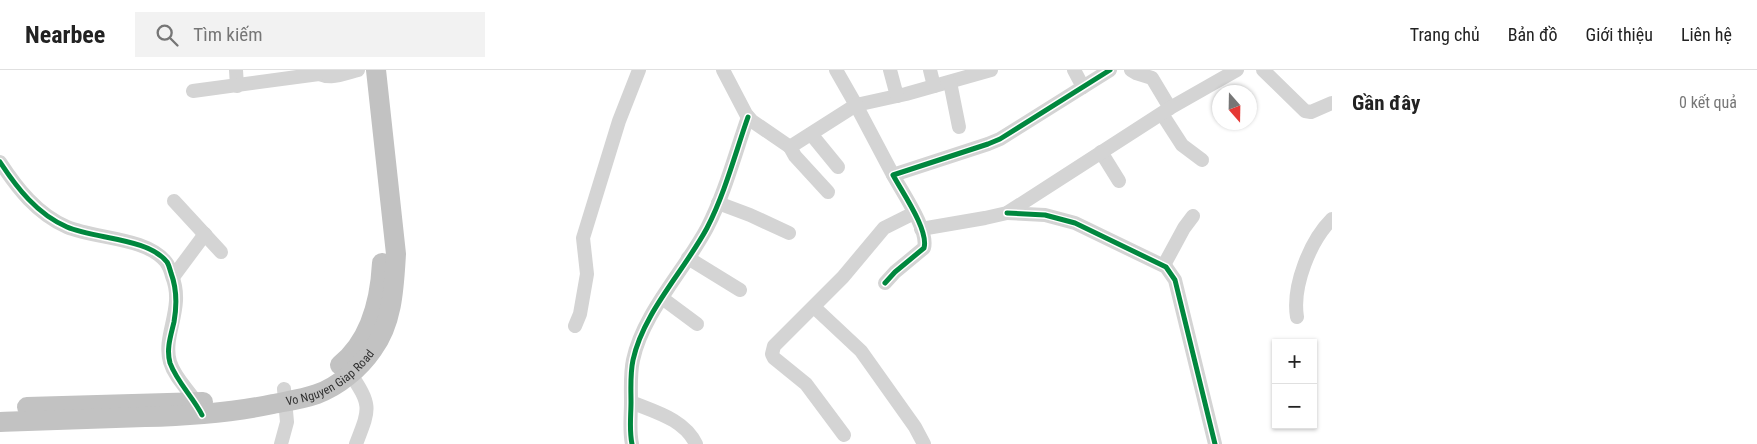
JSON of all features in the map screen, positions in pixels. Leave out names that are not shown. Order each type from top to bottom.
[{"type":"highway","name":"Vo Nguyen Giap Road","points":[[284,396],[323,377],[342,364],[353,353],[371,324],[381,279],[383,250],[375,194],[364,70]]},
{"type":"highway","name":"Vo Nguyen Giap Road","points":[[0,422],[199,408],[225,400],[318,393],[350,374],[374,349],[390,310],[394,285],[396,254],[376,70]]},
{"type":"highway","name":"Vo Nguyen Giap Road","points":[[0,408],[199,408]]},
{"type":"street","points":[[236,70],[237,86]]},
{"type":"street","points":[[193,91],[237,86],[317,72],[329,77],[358,70]]},
{"type":"street","points":[[575,326],[580,314],[587,274],[582,238],[619,121],[639,70]]},
{"type":"street","points":[[723,70],[748,117],[758,126],[790,147],[795,156],[828,192]]},
{"type":"street","points":[[836,70],[922,229],[925,243],[924,248],[894,272],[885,283]]},
{"type":"street","points":[[890,70],[897,96]]},
{"type":"street","points":[[930,70],[934,86]]},
{"type":"street","points":[[790,147],[856,105],[897,96],[989,70]]},
{"type":"street","points":[[1074,70],[1083,87]]},
{"type":"street","points":[[893,175],[994,142],[1110,70]]},
{"type":"street","points":[[1131,70],[1152,78],[1182,145],[1202,160]]},
{"type":"street","points":[[1007,213],[1166,111],[1237,70]]},
{"type":"street","points":[[1263,70],[1305,111],[1311,112],[1332,103]]},
{"type":"street","points":[[950,82],[959,127]]},
{"type":"street","points":[[632,444],[630,430],[630,385],[633,361],[639,341],[662,298],[706,228],[718,203],[748,117]]},
{"type":"street","points":[[811,134],[838,167]]},
{"type":"street","points":[[1101,152],[1119,181]]},
{"type":"street","points":[[0,162],[28,199],[66,227],[149,249],[167,263],[175,283],[177,303],[168,350],[170,363],[199,408]]},
{"type":"street","points":[[174,201],[221,252]]},
{"type":"street","points":[[718,203],[789,233]]},
{"type":"street","points":[[844,435],[809,388],[774,358],[772,354],[774,346],[861,257],[884,228],[914,213]]},
{"type":"street","points":[[922,229],[1007,213],[1045,215],[1075,223],[1164,265],[1176,280],[1215,444]]},
{"type":"street","points":[[1164,265],[1184,228],[1193,216]]},
{"type":"street","points":[[1297,316],[1295,306],[1305,264],[1320,233],[1332,218]]},
{"type":"street","points":[[173,277],[205,234]]},
{"type":"street","points":[[688,258],[740,290]]},
{"type":"street","points":[[662,298],[697,324]]},
{"type":"street","points":[[814,307],[861,351],[915,427],[924,444]]},
{"type":"street","points":[[350,374],[365,396],[367,416],[356,444]]},
{"type":"street","points":[[280,444],[287,422],[284,396]]},
{"type":"street","points":[[631,402],[678,422],[688,430],[696,444]]},
{"type":"cycle path","points":[[885,283],[895,272],[924,248],[923,231],[919,221],[893,175],[1000,139],[1110,70]]},
{"type":"cycle path","points":[[632,444],[630,428],[631,376],[638,343],[655,309],[707,228],[724,187],[748,117]]},
{"type":"cycle path","points":[[0,162],[13,181],[37,208],[56,222],[79,231],[147,248],[167,262],[173,279],[176,297],[175,316],[169,347],[170,363],[202,415]]},
{"type":"cycle path","points":[[1007,213],[1045,215],[1075,223],[1166,267],[1175,280],[1215,444]]}]
